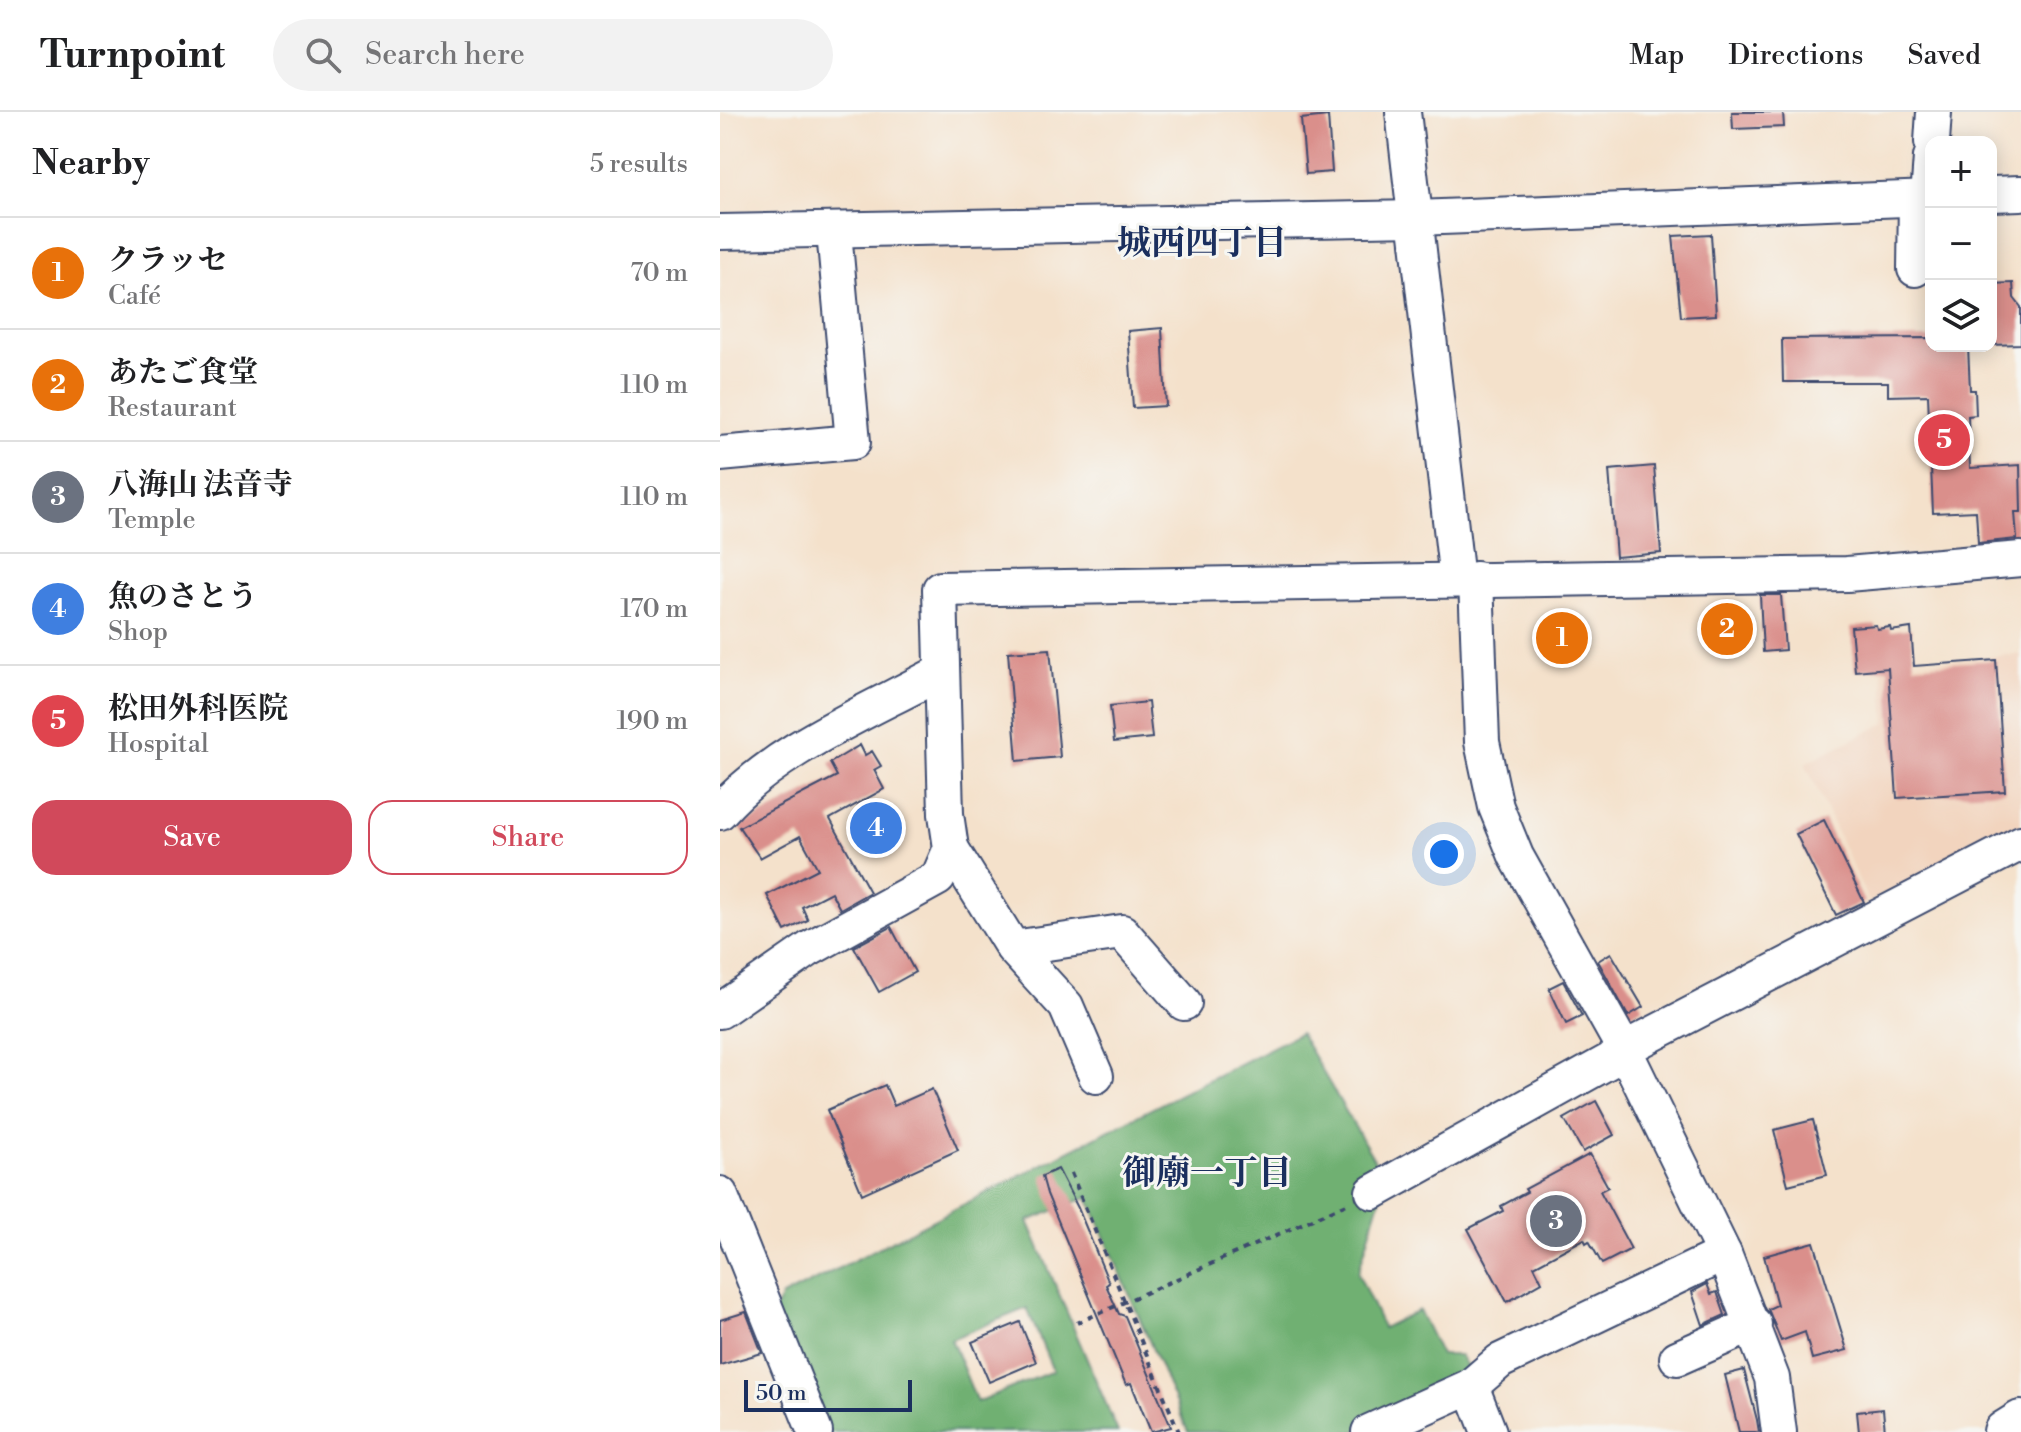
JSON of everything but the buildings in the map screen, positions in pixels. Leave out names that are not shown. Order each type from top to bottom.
[{"type":"main road","points":[[2005,1432],[2021,1422]]},
{"type":"street","points":[[1403,112],[1466,579],[1482,742],[1496,807],[1516,856],[1624,1049],[1724,1254],[1754,1324],[1772,1378],[1779,1432]]},
{"type":"street","points":[[1932,136],[1934,112]]},
{"type":"street","points":[[1997,194],[2021,193]]},
{"type":"street","points":[[720,232],[1416,218],[1925,198],[1915,269]]},
{"type":"street","points":[[720,454],[853,442],[834,232]]},
{"type":"street","points":[[1096,1076],[1066,1006],[1013,948],[951,848],[946,814],[940,589],[1847,574],[2021,559]]},
{"type":"street","points":[[720,812],[739,790],[792,753],[941,672]]},
{"type":"street","points":[[1373,1192],[1611,1060],[1624,1049],[2021,843]]},
{"type":"street","points":[[720,1011],[809,949],[938,878],[951,848]]},
{"type":"street","points":[[1013,948],[1122,932],[1184,1003]]},
{"type":"street","points":[[720,1194],[815,1432]]},
{"type":"street","points":[[1369,1432],[1471,1386],[1500,1361],[1724,1254]]},
{"type":"street","points":[[1677,1358],[1754,1324]]},
{"type":"street","points":[[1471,1386],[1489,1432]]},
{"type":"path","points":[[1071,1173],[1179,1432]]},
{"type":"path","points":[[1077,1323],[1373,1192]]},
{"type":"shaded area","points":[[2021,654],[2021,829],[1869,902],[1805,763],[1886,723],[1882,666]]},
{"type":"green space","points":[[1300,1033],[1386,1180],[1358,1273],[1383,1328],[1419,1310],[1441,1355],[1460,1355],[1474,1378],[1354,1432],[1188,1432],[1088,1197],[1028,1221],[1118,1432],[804,1432],[762,1330],[782,1297]],"holes":[[[1027,1308],[1053,1371],[977,1402],[951,1339]]]},
{"type":"place","name":"松田外科医院","points":[[1944,440]]},
{"type":"place","name":"あたご食堂","points":[[1727,629]]},
{"type":"place","name":"クラッセ","points":[[1562,638]]},
{"type":"place","name":"魚のさとう","points":[[876,828]]},
{"type":"place","name":"八海山 法音寺","points":[[1556,1221]]},
{"type":"district","name":"城西四丁目","points":[[1202,242]]},
{"type":"district","name":"御廟一丁目","points":[[1207,1172]]}]
